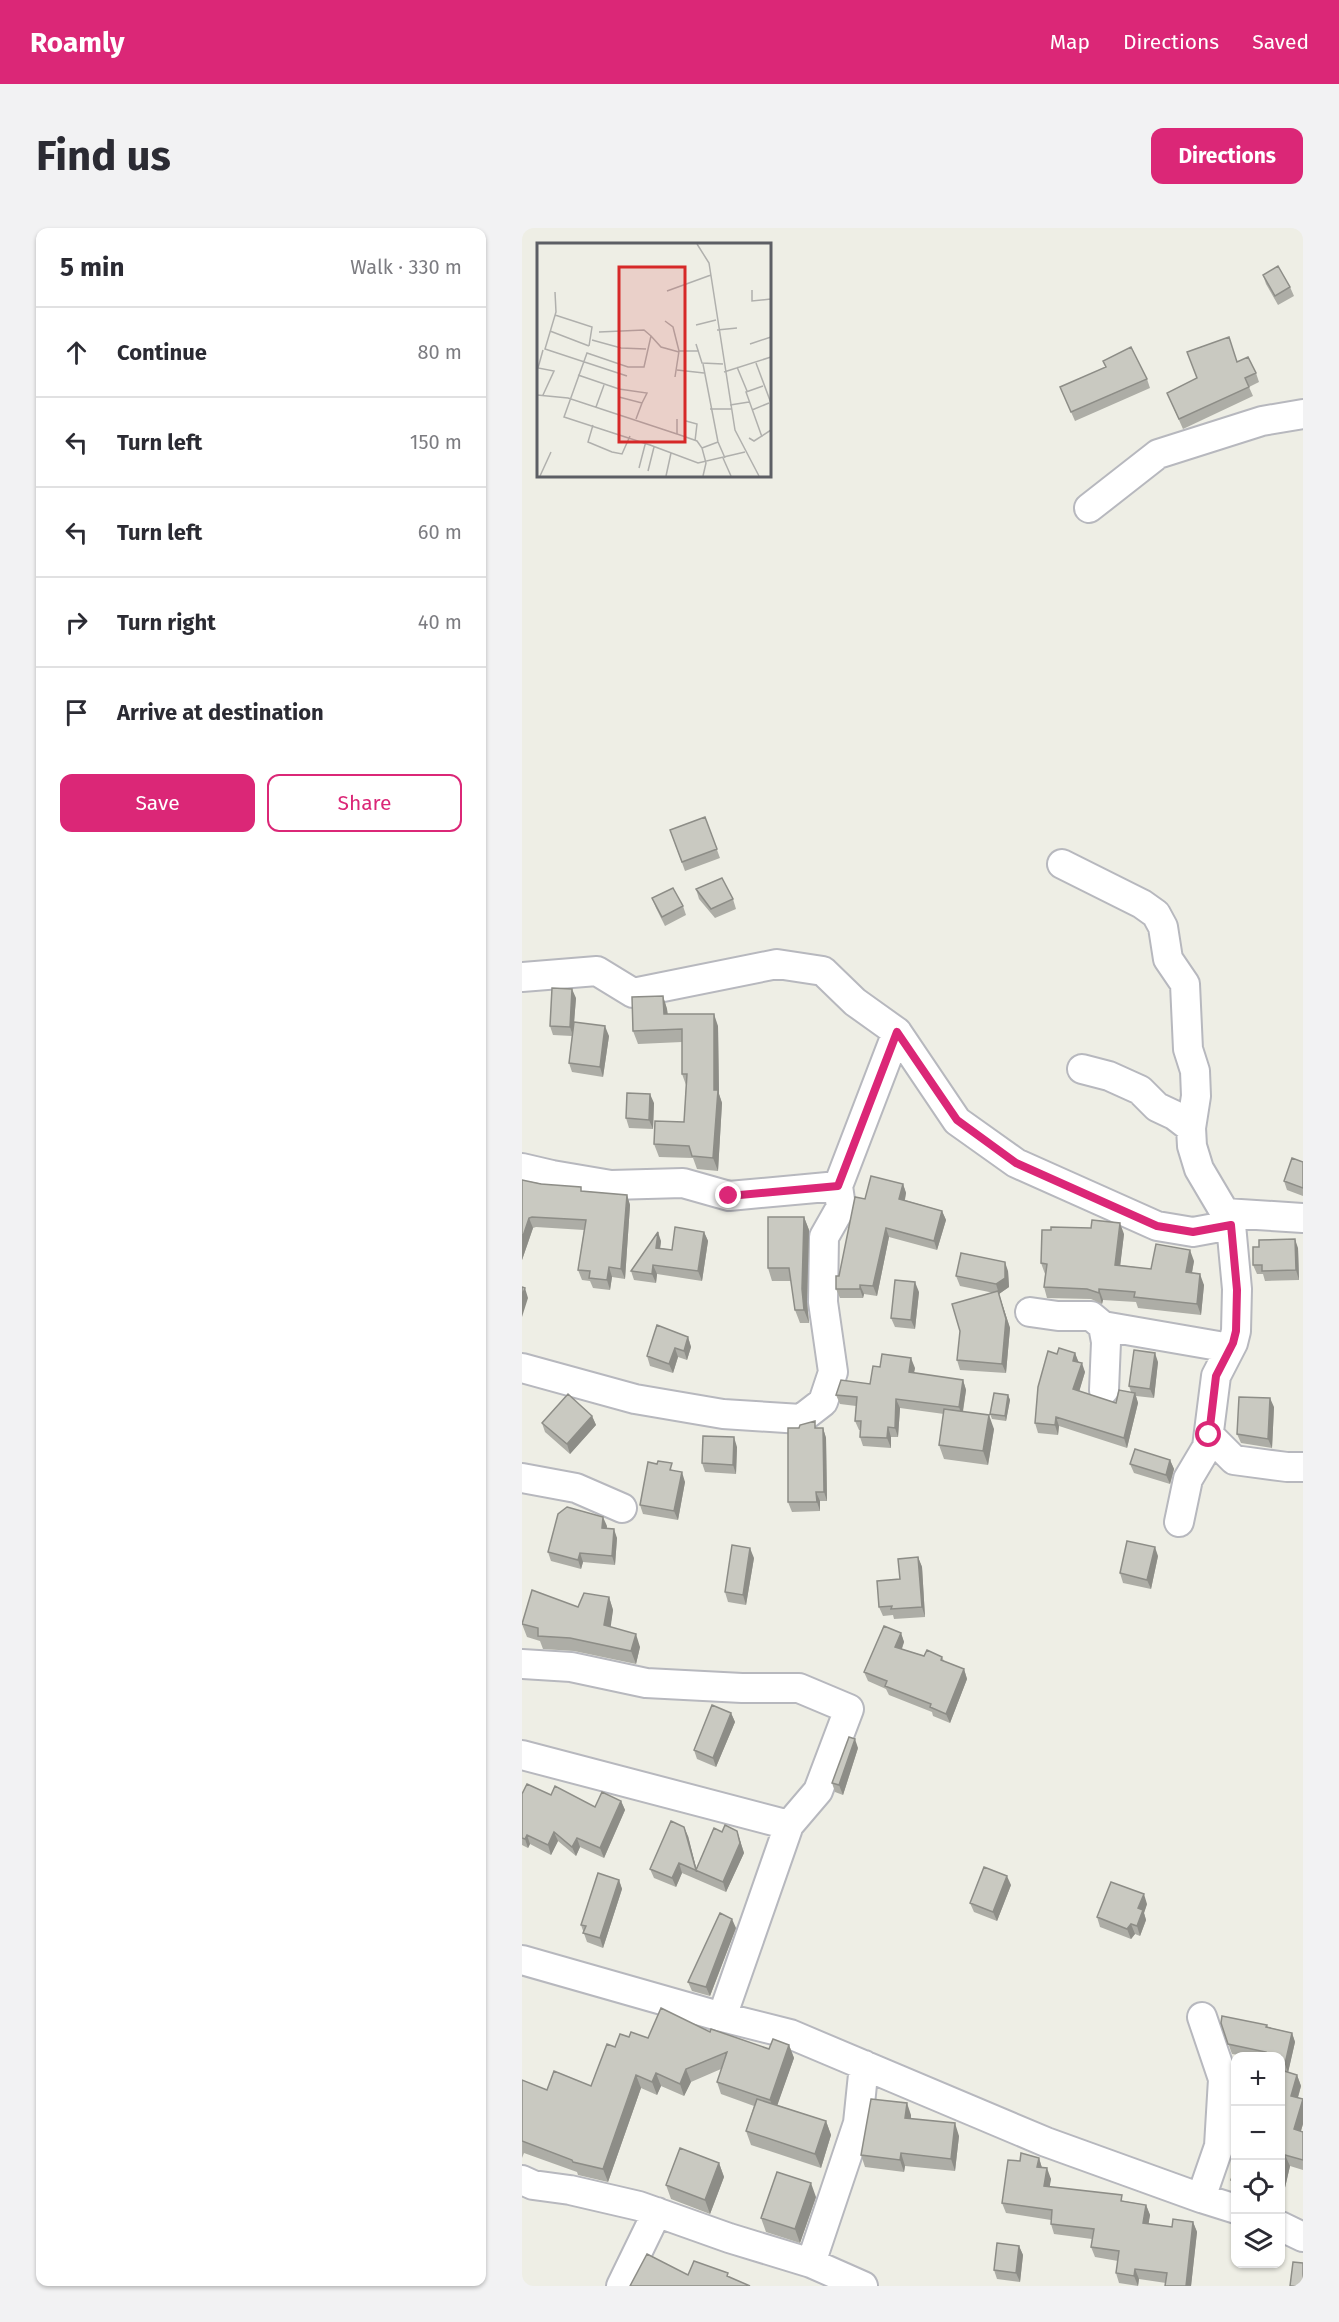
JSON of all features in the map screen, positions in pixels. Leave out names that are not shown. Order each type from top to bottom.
[{"type":"street","points":[[1089,508],[1158,453],[1262,422],[1303,414]]},
{"type":"street","points":[[1062,864],[1142,904],[1155,914],[1162,927],[1168,959],[1185,984],[1188,1049],[1195,1071],[1196,1096],[1191,1128],[1192,1146],[1199,1169],[1230,1219],[1237,1290],[1236,1331],[1216,1376],[1207,1447],[1188,1479],[1179,1522]]},
{"type":"street","points":[[522,977],[597,971],[633,993],[777,964],[823,971],[855,1002],[897,1032],[957,1120],[1016,1163],[1157,1226],[1193,1232],[1230,1219],[1303,1218]]},
{"type":"street","points":[[522,1368],[635,1399],[723,1414],[801,1419],[823,1402],[833,1372],[823,1302],[824,1237],[841,1207],[838,1186],[897,1032]]},
{"type":"street","points":[[1082,1069],[1109,1076],[1140,1090],[1157,1107],[1174,1115],[1191,1128]]},
{"type":"street","points":[[522,1168],[611,1185],[683,1183],[729,1196],[838,1186]]},
{"type":"street","points":[[1030,1312],[1058,1316],[1091,1316],[1103,1326],[1230,1348]]},
{"type":"street","points":[[1103,1326],[1106,1342],[1104,1390]]},
{"type":"street","points":[[1209,1435],[1234,1460],[1303,1467]]},
{"type":"street","points":[[522,1478],[576,1488],[622,1508]]},
{"type":"street","points":[[522,1664],[571,1667],[646,1683],[742,1688],[799,1688],[849,1709],[818,1791],[789,1825],[722,2017]]},
{"type":"street","points":[[522,1755],[789,1825]]},
{"type":"street","points":[[522,1960],[790,2034],[1046,2142],[1231,2207]]},
{"type":"street","points":[[1201,2198],[1219,2146],[1223,2079],[1202,2017]]},
{"type":"street","points":[[811,2263],[858,2123],[864,2065]]},
{"type":"street","points":[[522,2180],[533,2185],[610,2198],[657,2212],[729,2238],[811,2263],[848,2283]]},
{"type":"street","points":[[621,2286],[657,2212]]},
{"type":"street","points":[[1285,2228],[1303,2237]]},
{"type":"building","points":[[1278,266],[1290,287],[1275,296],[1263,275]]},
{"type":"building","points":[[1229,337],[1237,362],[1248,357],[1256,373],[1245,378],[1249,387],[1179,419],[1167,393],[1197,378],[1187,352]]},
{"type":"building","points":[[1131,347],[1147,379],[1071,412],[1060,387],[1106,367],[1103,361]]},
{"type":"building","points":[[705,817],[717,849],[682,862],[670,830]]},
{"type":"building","points":[[722,878],[733,899],[711,909],[696,889]]},
{"type":"building","points":[[673,888],[683,906],[662,917],[652,898]]},
{"type":"building","points":[[552,988],[572,989],[570,1027],[550,1026]]},
{"type":"building","points":[[663,996],[664,1014],[714,1014],[714,1090],[718,1090],[713,1158],[692,1156],[689,1146],[654,1144],[655,1121],[684,1122],[687,1074],[682,1074],[682,1029],[633,1031],[632,997]]},
{"type":"building","points":[[574,1022],[605,1026],[600,1067],[569,1063]]},
{"type":"building","points":[[627,1093],[650,1094],[649,1120],[626,1118]]},
{"type":"building","points":[[1292,1158],[1303,1162],[1303,1188],[1284,1181]]},
{"type":"building","points":[[871,1176],[903,1184],[899,1199],[942,1211],[934,1241],[886,1228],[873,1286],[860,1285],[860,1289],[836,1289],[836,1276],[839,1276],[855,1197],[865,1199]]},
{"type":"building","points":[[522,1180],[581,1187],[581,1191],[627,1195],[621,1269],[609,1267],[607,1280],[589,1278],[590,1271],[578,1270],[586,1220],[532,1217],[529,1218],[522,1239]]},
{"type":"building","points":[[768,1217],[804,1217],[802,1289],[804,1310],[795,1310],[789,1268],[768,1268]]},
{"type":"building","points":[[1092,1220],[1120,1223],[1115,1265],[1151,1269],[1156,1244],[1190,1250],[1186,1272],[1200,1274],[1197,1304],[1134,1297],[1135,1292],[1099,1289],[1099,1293],[1087,1289],[1044,1287],[1047,1264],[1041,1263],[1042,1230],[1051,1230],[1051,1227],[1091,1228]]},
{"type":"building","points":[[675,1227],[704,1232],[698,1271],[653,1265],[652,1274],[631,1271],[658,1232],[656,1248],[672,1250]]},
{"type":"building","points":[[1295,1239],[1296,1270],[1262,1271],[1262,1265],[1253,1265],[1253,1247],[1259,1247],[1259,1240]]},
{"type":"building","points":[[961,1253],[1005,1262],[1005,1278],[996,1284],[956,1276]]},
{"type":"building","points":[[895,1280],[915,1282],[911,1320],[891,1318]]},
{"type":"building","points":[[998,1291],[1006,1319],[1002,1364],[957,1360],[960,1331],[952,1304]]},
{"type":"building","points":[[657,1325],[688,1337],[684,1351],[675,1348],[669,1364],[647,1356]]},
{"type":"building","points":[[1059,1348],[1075,1353],[1073,1361],[1082,1363],[1073,1389],[1116,1403],[1119,1390],[1135,1393],[1124,1438],[1056,1417],[1055,1425],[1035,1423],[1038,1387],[1048,1351],[1057,1354]]},
{"type":"building","points":[[1134,1350],[1155,1353],[1150,1389],[1129,1386]]},
{"type":"building","points":[[882,1354],[911,1358],[909,1372],[963,1380],[959,1407],[896,1399],[895,1428],[888,1427],[887,1438],[860,1437],[861,1421],[855,1421],[857,1397],[836,1395],[841,1380],[870,1384],[873,1366],[880,1367]]},
{"type":"building","points":[[994,1393],[1008,1395],[1005,1416],[990,1414]]},
{"type":"building","points":[[568,1394],[592,1416],[567,1444],[542,1423]]},
{"type":"building","points":[[1239,1397],[1270,1398],[1268,1439],[1237,1434]]},
{"type":"building","points":[[944,1409],[989,1415],[983,1451],[939,1445]]},
{"type":"building","points":[[815,1421],[815,1428],[823,1428],[824,1492],[816,1492],[817,1502],[788,1502],[788,1428],[799,1428],[800,1425]]},
{"type":"building","points":[[703,1436],[734,1437],[733,1465],[702,1463]]},
{"type":"building","points":[[1135,1449],[1170,1460],[1166,1475],[1130,1464]]},
{"type":"building","points":[[658,1461],[672,1463],[670,1470],[682,1472],[674,1511],[640,1505],[648,1462],[657,1464]]},
{"type":"building","points":[[567,1507],[603,1517],[602,1528],[614,1529],[612,1556],[580,1553],[578,1560],[548,1552],[558,1514]]},
{"type":"building","points":[[1127,1541],[1155,1547],[1147,1580],[1120,1573]]},
{"type":"building","points":[[732,1545],[750,1548],[743,1595],[725,1592]]},
{"type":"building","points":[[918,1557],[922,1607],[891,1609],[892,1606],[879,1607],[877,1581],[900,1579],[898,1559]]},
{"type":"building","points":[[532,1590],[578,1607],[584,1593],[609,1597],[604,1625],[636,1634],[631,1651],[570,1638],[538,1636],[538,1628],[522,1624]]},
{"type":"building","points":[[884,1626],[901,1633],[895,1647],[924,1656],[927,1650],[942,1657],[941,1660],[964,1669],[946,1714],[930,1707],[931,1704],[885,1686],[887,1681],[864,1672]]},
{"type":"building","points":[[712,1705],[731,1713],[713,1758],[694,1750]]},
{"type":"building","points":[[849,1737],[855,1739],[839,1785],[832,1783]]},
{"type":"building","points":[[527,1784],[551,1795],[555,1786],[595,1807],[602,1792],[621,1801],[600,1848],[577,1838],[572,1847],[554,1832],[548,1845],[527,1835],[525,1839],[522,1838],[522,1794]]},
{"type":"building","points":[[671,1821],[684,1827],[696,1870],[714,1828],[722,1832],[725,1825],[737,1831],[740,1843],[723,1882],[679,1863],[672,1878],[650,1869]]},
{"type":"building","points":[[984,1867],[1007,1876],[993,1912],[970,1903]]},
{"type":"building","points":[[598,1873],[619,1880],[600,1938],[583,1933],[586,1926],[581,1925]]},
{"type":"building","points":[[1111,1882],[1144,1894],[1138,1908],[1143,1910],[1137,1926],[1131,1924],[1127,1929],[1097,1917]]},
{"type":"building","points":[[720,1913],[732,1919],[706,1987],[688,1982]]},
{"type":"building","points":[[661,2008],[710,2032],[711,2029],[769,2049],[773,2039],[789,2045],[770,2100],[717,2082],[727,2052],[686,2069],[680,2084],[656,2073],[652,2082],[636,2075],[603,2169],[573,2162],[522,2141],[522,2080],[547,2090],[554,2071],[591,2086],[607,2044],[615,2047],[620,2034],[629,2037],[631,2032],[648,2038]]},
{"type":"building","points":[[1222,2016],[1267,2025],[1266,2027],[1292,2033],[1285,2064],[1285,2052],[1266,2052],[1228,2044],[1221,2023]]},
{"type":"building","points":[[1285,2071],[1297,2075],[1291,2096],[1303,2099],[1294,2129],[1303,2132],[1303,2160],[1285,2155]]},
{"type":"building","points":[[757,2099],[826,2121],[815,2154],[746,2131]]},
{"type":"building","points":[[871,2099],[907,2103],[905,2118],[955,2123],[951,2159],[901,2153],[900,2160],[861,2155]]},
{"type":"building","points":[[680,2148],[719,2163],[705,2200],[666,2185]]},
{"type":"building","points":[[1021,2153],[1039,2158],[1037,2167],[1047,2168],[1044,2186],[1122,2195],[1121,2201],[1146,2205],[1143,2223],[1172,2227],[1173,2219],[1193,2222],[1186,2286],[1165,2286],[1167,2273],[1135,2269],[1134,2276],[1116,2273],[1119,2251],[1091,2247],[1094,2229],[1051,2224],[1052,2210],[1002,2203],[1008,2160],[1020,2161]]},
{"type":"building","points":[[777,2172],[811,2183],[795,2229],[761,2218]]},
{"type":"building","points":[[997,2243],[1019,2246],[1016,2273],[994,2270]]},
{"type":"building","points":[[647,2254],[688,2275],[694,2261],[728,2273],[727,2276],[750,2286],[630,2286]]},
{"type":"building","points":[[1293,2262],[1303,2263],[1303,2286],[1290,2286]]},
{"type":"route","points":[[729,1196],[838,1186],[863,1118],[891,1053],[897,1032],[957,1120],[1016,1163],[1157,1226],[1193,1232],[1231,1225],[1237,1290],[1236,1331],[1233,1343],[1216,1376],[1209,1435]]}]
